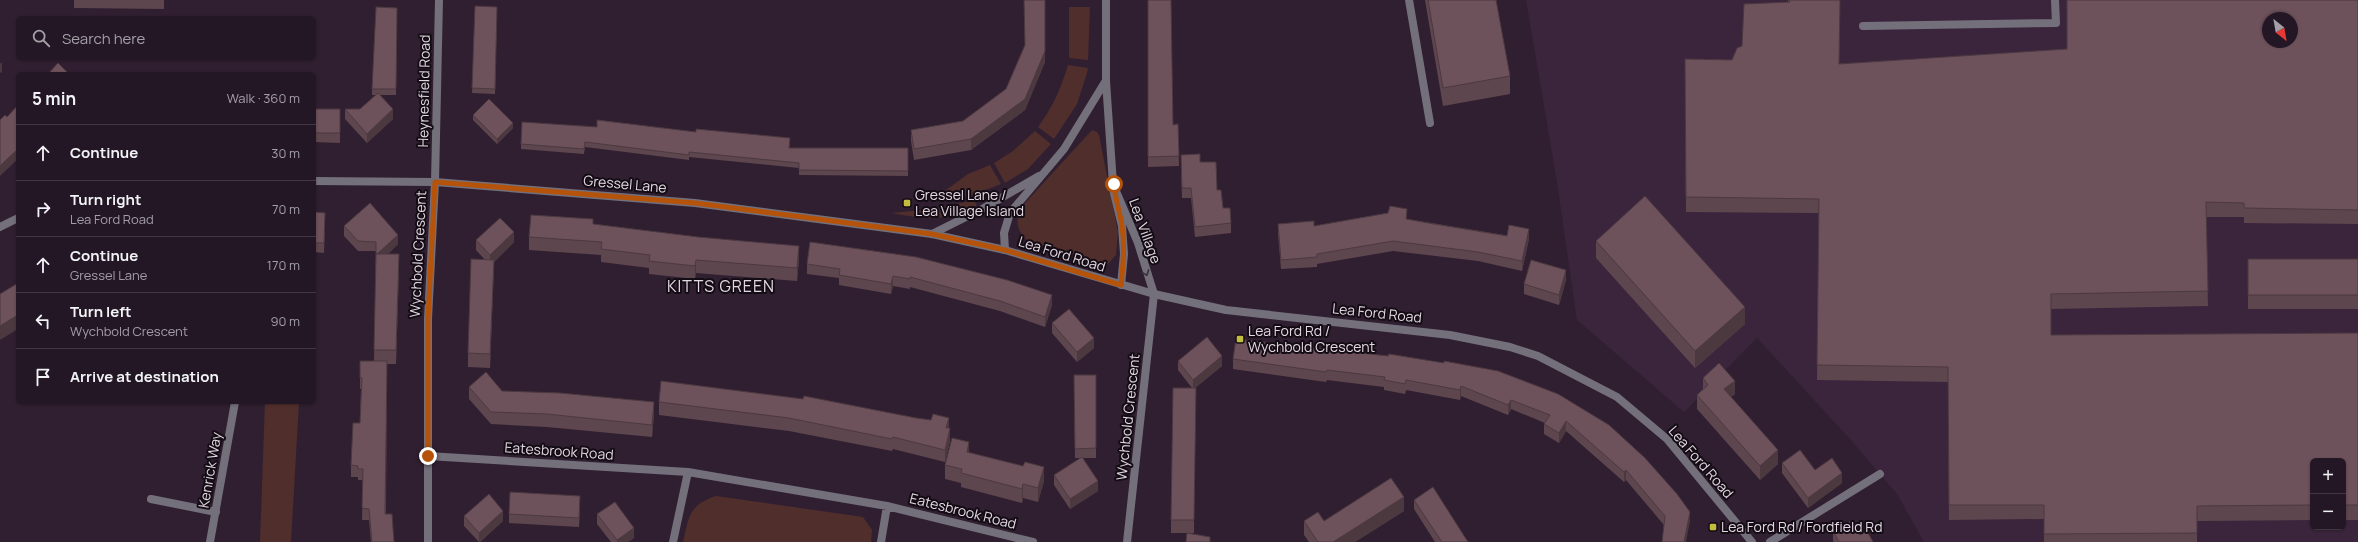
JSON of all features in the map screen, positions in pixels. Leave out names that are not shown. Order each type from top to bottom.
[{"type":"street","name":"Heynesfield Road","points":[[435,182],[439,0]]},
{"type":"street","name":"Lea Village","points":[[1106,0],[1106,81],[1114,184],[1138,243],[1154,294]]},
{"type":"street","points":[[1409,0],[1430,123]]},
{"type":"street","points":[[1863,26],[2056,23],[2055,0]]},
{"type":"street","points":[[1005,250],[1004,233],[1010,213],[1046,171],[1079,126],[1106,81]]},
{"type":"street","points":[[932,234],[984,208],[1046,171]]},
{"type":"street","name":"Gressel Lane","points":[[316,181],[435,182],[695,203],[932,234]]},
{"type":"street","name":"Wychbold Crescent","points":[[428,542],[428,319],[435,182]]},
{"type":"street","points":[[1114,184],[1115,200],[1122,226],[1124,254],[1121,285]]},
{"type":"street","points":[[0,228],[16,219]]},
{"type":"street","name":"Lea Ford Road","points":[[932,234],[1005,250],[1154,294],[1226,310],[1450,335],[1510,347],[1538,356],[1617,397],[1667,439],[1752,542]]},
{"type":"street","name":"Wychbold Crescent","points":[[1127,542],[1154,294]]},
{"type":"street","name":"Kenrick Way","points":[[210,542],[235,404]]},
{"type":"street","name":"Eatesbrook Road","points":[[428,456],[688,472],[887,506],[1033,542]]},
{"type":"street","points":[[673,542],[688,472]]},
{"type":"street","points":[[1770,542],[1880,474]]},
{"type":"street","points":[[152,499],[216,512]]},
{"type":"street","name":"Eatesbrook Road","points":[[881,542],[887,506]]},
{"type":"shaded area","points":[[1526,0],[2358,0],[2358,542],[1924,542],[1897,494],[1850,439],[1757,338],[1684,412],[1577,320],[1557,182]]},
{"type":"shaded area","points":[[1069,7],[1090,7],[1088,60],[1069,58]]},
{"type":"shaded area","points":[[1068,65],[1088,68],[1077,104],[1054,139],[1038,127],[1056,97]]},
{"type":"shaded area","points":[[1092,130],[1097,132],[1099,135],[1118,232],[1116,255],[1107,265],[1028,241],[1020,232],[1018,227],[1018,217],[1022,207]]},
{"type":"shaded area","points":[[1035,131],[1051,144],[1028,169],[1005,183],[994,163],[1013,151]]},
{"type":"shaded area","points":[[990,165],[1001,184],[970,196],[931,201],[968,174]]},
{"type":"shaded area","points":[[974,200],[977,206],[955,215],[945,217],[925,218],[891,213],[934,209]]},
{"type":"shaded area","points":[[265,404],[299,404],[291,542],[260,542]]},
{"type":"shaded area","points":[[716,496],[863,517],[872,530],[871,542],[683,542],[689,518],[695,508],[707,499]]},
{"type":"building","points":[[1024,0],[1045,0],[1045,51],[1025,99],[971,139],[914,149],[911,130],[963,121],[1006,89],[1025,45]]},
{"type":"building","points":[[1148,0],[1171,0],[1173,125],[1178,124],[1179,156],[1148,157]]},
{"type":"building","points":[[1428,0],[1496,0],[1510,76],[1443,88]]},
{"type":"building","points":[[1789,0],[1840,0],[1839,64],[2067,49],[2067,0],[2358,0],[2358,210],[2244,208],[2244,203],[2206,202],[2208,291],[2051,294],[2051,335],[2358,333],[2358,505],[2346,505],[2346,458],[2310,458],[2310,505],[2197,506],[2197,533],[2044,534],[2044,505],[1949,505],[1948,367],[1817,365],[1819,199],[1686,197],[1685,59],[1732,60],[1737,48],[1742,46],[1744,4],[1790,2]]},
{"type":"building","points":[[475,6],[497,7],[495,89],[472,88]]},
{"type":"building","points":[[376,7],[397,8],[396,89],[372,89]]},
{"type":"building","points":[[58,63],[67,72],[50,72]]},
{"type":"building","points":[[378,93],[393,109],[367,134],[345,109],[360,109]]},
{"type":"building","points":[[489,99],[513,123],[497,139],[473,115]]},
{"type":"building","points":[[16,107],[16,151],[0,166],[0,120],[5,115],[7,117]]},
{"type":"building","points":[[316,109],[340,109],[340,133],[316,133]]},
{"type":"building","points":[[597,120],[696,132],[696,129],[790,138],[789,148],[908,148],[908,171],[799,170],[799,163],[689,152],[689,155],[585,142],[584,149],[521,144],[522,122],[597,127]]},
{"type":"building","points":[[1200,154],[1200,162],[1216,162],[1217,190],[1221,190],[1223,208],[1230,208],[1231,223],[1195,227],[1191,188],[1182,188],[1181,155]]},
{"type":"building","points":[[1645,196],[1745,307],[1695,351],[1596,241]]},
{"type":"building","points":[[370,203],[398,235],[377,254],[376,242],[358,241],[344,226]]},
{"type":"building","points":[[1390,206],[1407,209],[1406,219],[1428,223],[1507,236],[1509,225],[1529,229],[1522,261],[1478,252],[1393,241],[1317,254],[1317,257],[1281,260],[1278,224],[1314,221],[1314,226],[1388,213]]},
{"type":"building","points":[[316,212],[325,213],[324,243],[316,243]]},
{"type":"building","points":[[531,215],[593,219],[593,224],[698,237],[799,246],[797,268],[696,260],[695,266],[649,261],[650,255],[601,249],[602,242],[529,237]]},
{"type":"building","points":[[500,218],[514,232],[490,255],[476,240]]},
{"type":"building","points":[[810,242],[916,257],[1007,280],[1052,295],[1045,317],[1000,301],[910,277],[910,279],[893,276],[891,284],[839,275],[840,269],[807,264]]},
{"type":"building","points":[[376,254],[399,254],[396,350],[374,350]]},
{"type":"building","points":[[471,259],[494,260],[490,354],[468,353]]},
{"type":"building","points":[[2248,259],[2358,259],[2358,295],[2248,295]]},
{"type":"building","points":[[1531,260],[1566,270],[1559,295],[1524,284]]},
{"type":"building","points":[[16,284],[16,316],[0,326],[0,294]]},
{"type":"building","points":[[1069,309],[1094,338],[1077,352],[1052,323]]},
{"type":"building","points":[[1207,337],[1222,356],[1193,380],[1178,361]]},
{"type":"building","points":[[1236,339],[1388,356],[1389,354],[1444,363],[1444,361],[1498,371],[1558,394],[1609,425],[1645,458],[1677,494],[1690,512],[1684,542],[1662,542],[1665,516],[1626,470],[1624,472],[1566,421],[1559,433],[1544,424],[1550,415],[1511,400],[1508,405],[1461,386],[1460,390],[1406,380],[1405,384],[1384,380],[1385,377],[1327,370],[1326,372],[1233,359]]},
{"type":"building","points":[[360,361],[387,361],[385,514],[392,514],[394,542],[372,542],[369,509],[362,508],[363,469],[358,469],[358,466],[351,465],[353,423],[360,423],[362,378],[360,378]]},
{"type":"building","points":[[1719,363],[1735,381],[1724,389],[1778,450],[1760,466],[1697,395],[1708,385],[1703,378]]},
{"type":"building","points":[[486,372],[502,391],[560,393],[654,402],[652,425],[547,414],[491,412],[469,387]]},
{"type":"building","points":[[1074,375],[1096,375],[1096,448],[1075,449]]},
{"type":"building","points":[[661,381],[803,399],[804,396],[931,420],[933,414],[949,418],[946,428],[950,428],[945,450],[893,437],[892,439],[789,418],[659,402]]},
{"type":"building","points":[[1173,388],[1196,388],[1194,520],[1171,520]]},
{"type":"building","points":[[952,438],[969,442],[967,452],[1023,466],[1025,462],[1044,467],[1038,488],[1023,484],[1022,489],[961,473],[962,469],[945,465]]},
{"type":"building","points":[[1800,450],[1815,470],[1832,458],[1842,473],[1808,498],[1782,463]]},
{"type":"building","points":[[1082,457],[1098,481],[1070,499],[1054,475]]},
{"type":"building","points":[[1391,478],[1404,497],[1333,542],[1318,542],[1304,521],[1318,512],[1324,521]]},
{"type":"building","points":[[1433,487],[1468,542],[1442,542],[1414,500]]},
{"type":"building","points":[[510,492],[580,496],[579,518],[509,514]]},
{"type":"building","points":[[489,494],[503,511],[479,533],[464,516]]},
{"type":"building","points":[[615,502],[634,528],[617,540],[597,514]]},
{"type":"building","points":[[1851,521],[1860,535],[1867,531],[1873,542],[1839,542],[1833,531]]},
{"type":"building","points":[[1187,533],[1210,537],[1210,542],[1186,542]]},
{"type":"place","name":"Gressel Lane / Lea Village Island","points":[[907,203]]},
{"type":"place","name":"Lea Ford Rd / Wychbold Crescent","points":[[1240,339]]},
{"type":"place","name":"Lea Ford Rd / Fordfield Rd","points":[[1713,527]]},
{"type":"district","name":"KITTS GREEN","points":[[721,286]]},
{"type":"route","points":[[428,456],[428,319],[435,182],[695,203],[932,234],[1005,250],[1121,285],[1124,254],[1122,226],[1115,200],[1114,184]]}]
